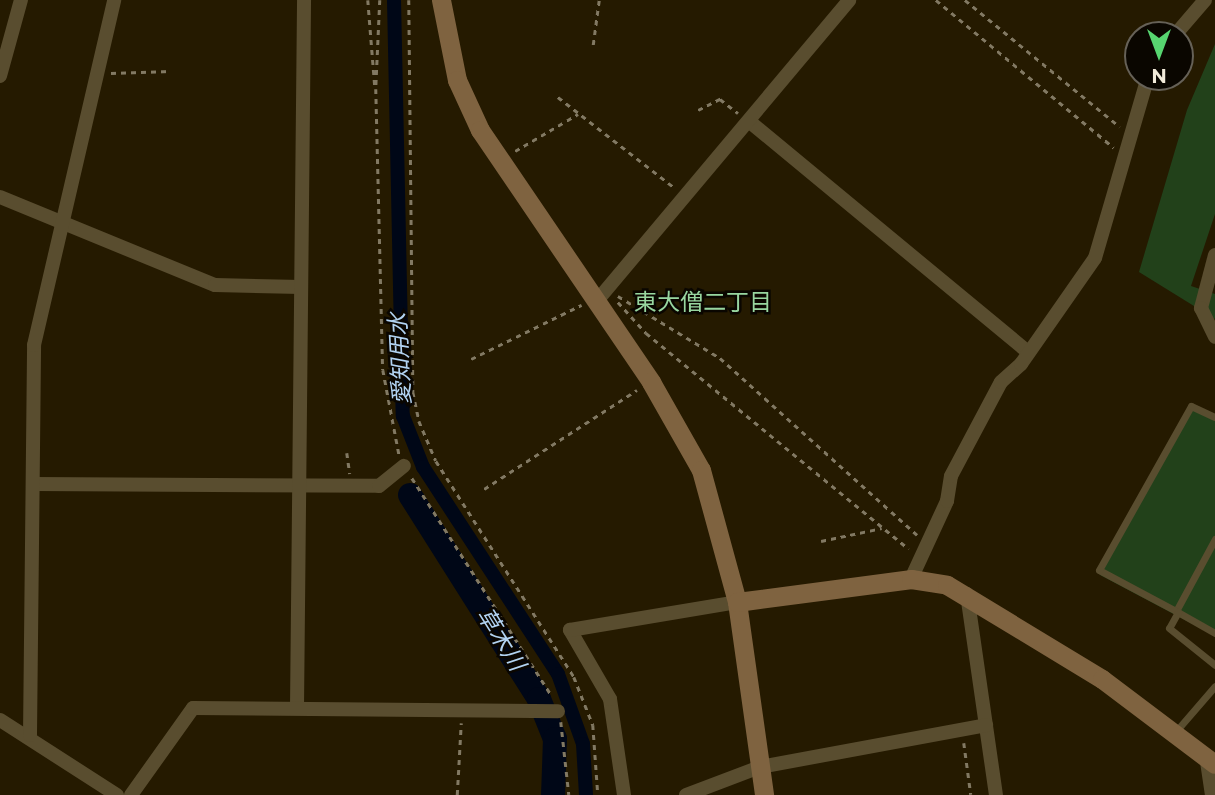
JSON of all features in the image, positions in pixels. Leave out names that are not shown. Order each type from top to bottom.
[{"type":"street","points":[[0,76],[21,0]]},
{"type":"street","points":[[30,735],[34,345],[114,0]]},
{"type":"street","points":[[297,708],[304,0]]},
{"type":"street","points":[[441,0],[457,80],[480,130],[604,297],[701,470],[737,603],[764,795]]},
{"type":"street","points":[[604,297],[849,0]]},
{"type":"street","points":[[1187,21],[1205,0]]},
{"type":"street","points":[[911,579],[919,555],[947,501],[951,476],[1001,382],[1028,352],[1095,258],[1142,91]]},
{"type":"street","points":[[749,123],[1028,352]]},
{"type":"street","points":[[0,197],[215,285],[301,287]]},
{"type":"street","points":[[1215,255],[1200,308],[1215,337]]},
{"type":"street","points":[[33,484],[350,485],[389,482],[404,466]]},
{"type":"street","points":[[624,795],[610,699],[570,630],[911,579],[967,594],[1177,730],[1210,760],[1212,795]]},
{"type":"street","points":[[967,594],[996,795]]},
{"type":"street","points":[[131,795],[193,708],[558,711]]},
{"type":"street","points":[[0,720],[30,735],[117,795]]},
{"type":"street","points":[[687,795],[760,767],[986,725]]},
{"type":"lane","points":[[1215,417],[1191,405],[1099,570],[1215,633]]},
{"type":"lane","points":[[1215,539],[1169,628],[1215,665]]},
{"type":"lane","points":[[1177,730],[1215,686]]},
{"type":"path","points":[[368,0],[376,89],[383,370],[404,466],[558,711],[569,758],[569,795]]},
{"type":"path","points":[[376,89],[380,0]]},
{"type":"path","points":[[409,0],[413,392],[419,421],[436,461],[574,677],[593,725],[598,795]]},
{"type":"path","points":[[593,45],[599,0]]},
{"type":"path","points":[[936,0],[1124,151]]},
{"type":"path","points":[[965,0],[1129,131]]},
{"type":"path","points":[[98,71],[171,71]]},
{"type":"path","points":[[558,97],[688,198]]},
{"type":"path","points":[[698,110],[720,99],[749,123]]},
{"type":"path","points":[[515,151],[579,113]]},
{"type":"path","points":[[471,359],[604,297]]},
{"type":"path","points":[[604,297],[919,555]]},
{"type":"path","points":[[604,297],[720,358],[926,541]]},
{"type":"path","points":[[484,489],[651,382]]},
{"type":"path","points":[[347,453],[350,485]]},
{"type":"path","points":[[821,541],[883,527]]},
{"type":"path","points":[[457,795],[461,709]]},
{"type":"path","points":[[963,730],[971,795]]},
{"type":"green space","points":[[1215,44],[1215,214],[1191,286],[1215,294],[1215,319],[1139,272],[1187,110]]},
{"type":"green space","points":[[1190,407],[1215,416],[1215,636],[1100,575]]},
{"type":"waterway","name":"愛知用水","points":[[394,0],[403,416],[423,467],[558,674],[583,744],[586,795]]},
{"type":"waterway","name":"草木川","points":[[410,495],[539,699],[555,739],[553,795]]},
{"type":"district","name":"東大僧二丁目","points":[[703,302]]}]
